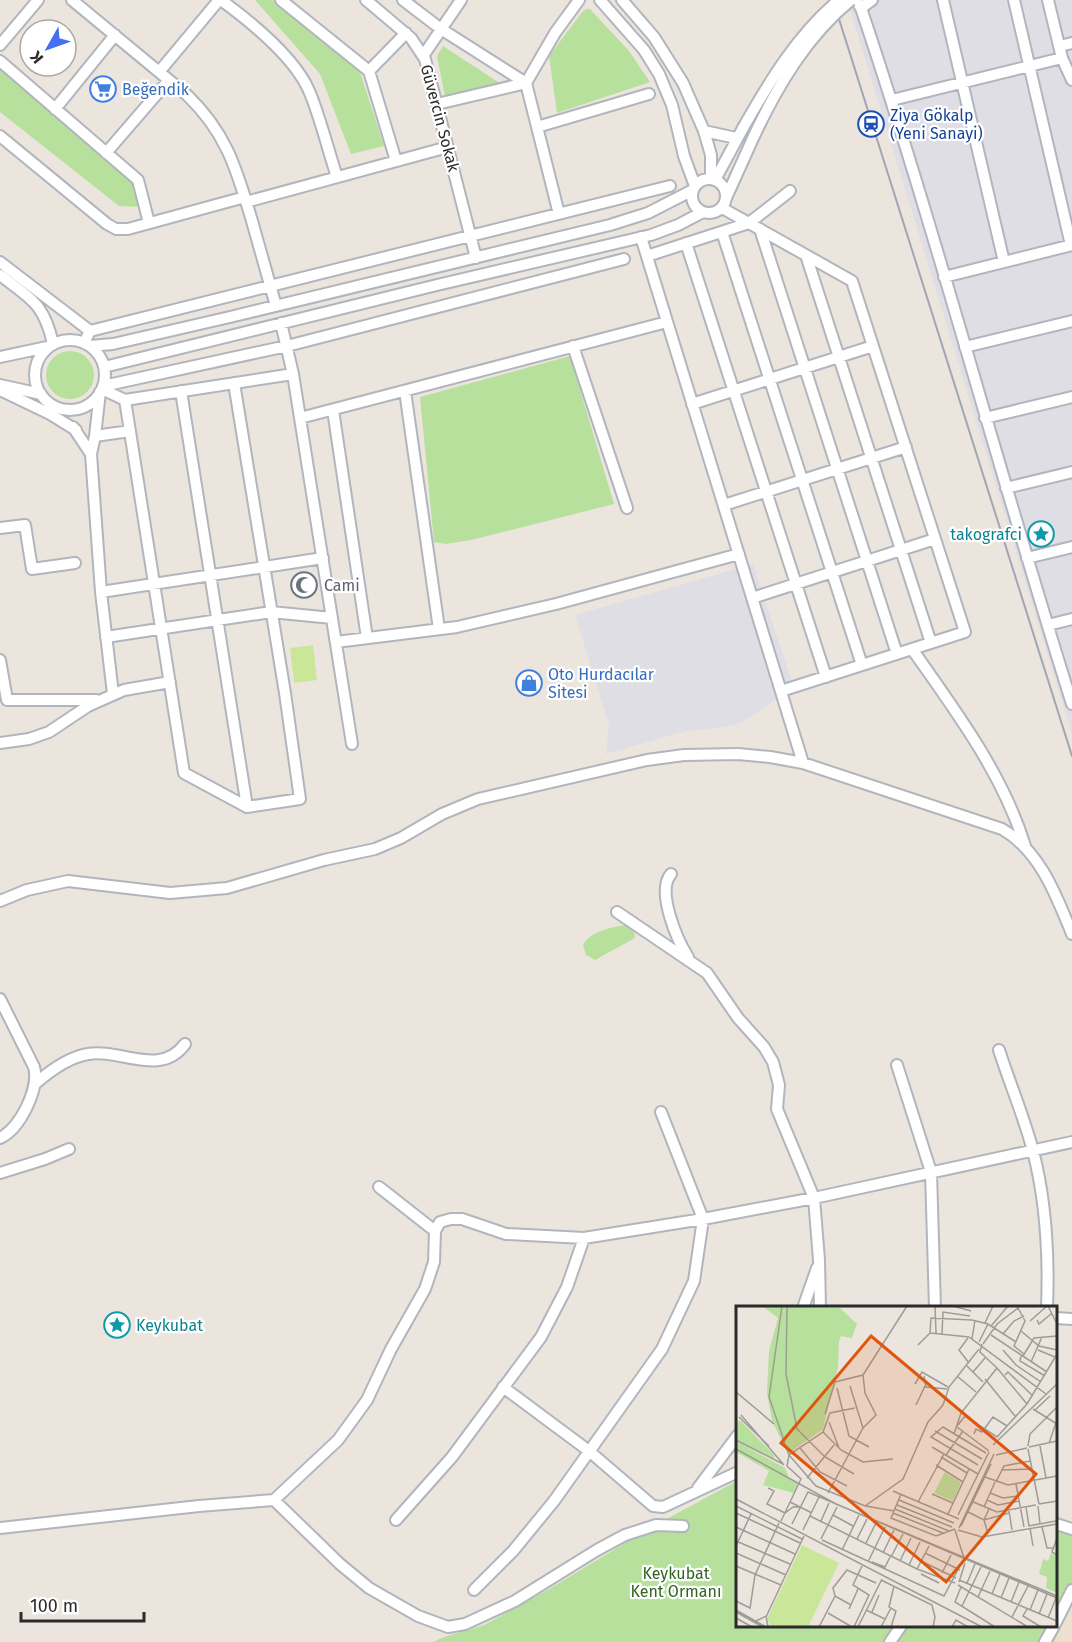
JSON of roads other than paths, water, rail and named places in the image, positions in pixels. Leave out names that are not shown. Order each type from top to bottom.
[{"type":"street","points":[[0,45],[38,0]]},
{"type":"street","points":[[72,0],[196,104],[218,131],[232,157],[276,306]]},
{"type":"street","points":[[159,72],[220,0],[268,39],[305,84],[310,92],[337,177]]},
{"type":"street","points":[[281,0],[369,71],[396,161]]},
{"type":"street","name":"Güvercin Sokak","points":[[366,0],[406,33],[423,56],[476,258]]},
{"type":"street","points":[[402,0],[441,29],[526,83],[559,214]]},
{"type":"street","points":[[423,56],[461,0]]},
{"type":"street","points":[[437,104],[526,83],[555,33],[579,0]]},
{"type":"street","points":[[600,0],[644,50],[659,74],[672,105],[694,188],[693,203],[703,212]]},
{"type":"street","points":[[622,0],[645,24],[683,83],[704,131],[711,155],[713,179]]},
{"type":"street","points":[[713,179],[768,86],[801,39],[839,0]]},
{"type":"street","points":[[104,367],[641,237],[678,225],[703,212],[712,213],[724,203],[753,135],[774,96],[804,49],[824,25],[851,0]]},
{"type":"street","points":[[872,0],[859,4],[892,100],[1026,558],[1071,700]]},
{"type":"street","points":[[943,0],[1004,262]]},
{"type":"street","points":[[944,277],[1072,245],[1014,0]]},
{"type":"street","points":[[1048,0],[1062,58],[1072,80]]},
{"type":"street","points":[[369,71],[406,33]]},
{"type":"street","points":[[55,109],[115,35]]},
{"type":"street","points":[[1059,46],[1072,43]]},
{"type":"street","points":[[892,100],[1062,58]]},
{"type":"street","points":[[0,61],[138,180],[149,223]]},
{"type":"street","points":[[106,153],[169,80]]},
{"type":"street","points":[[537,127],[649,94]]},
{"type":"street","points":[[704,131],[736,138]]},
{"type":"street","points":[[0,136],[111,227],[124,229],[337,177],[448,147]]},
{"type":"street","points":[[0,357],[50,346],[65,340],[87,344],[112,344],[623,222],[664,206],[694,188],[702,180],[713,179],[722,185],[724,203],[749,223],[852,281],[965,632],[781,691]]},
{"type":"street","points":[[90,331],[670,186]]},
{"type":"street","points":[[647,256],[749,223],[790,191]]},
{"type":"street","points":[[760,229],[897,654]]},
{"type":"street","points":[[722,232],[862,665]]},
{"type":"street","points":[[641,237],[803,764]]},
{"type":"street","points":[[686,243],[826,676]]},
{"type":"street","points":[[806,255],[931,643]]},
{"type":"street","points":[[50,346],[39,357],[35,369],[36,382],[41,394],[50,403],[62,409],[74,409],[87,405],[102,389],[287,346],[624,260]]},
{"type":"street","points":[[0,262],[90,331]]},
{"type":"street","points":[[0,275],[38,304],[44,315],[50,346]]},
{"type":"street","points":[[964,347],[1072,321]]},
{"type":"street","points":[[300,418],[667,322]]},
{"type":"street","points":[[281,323],[293,374],[352,744]]},
{"type":"street","points":[[87,344],[90,331]]},
{"type":"street","points":[[87,344],[99,355],[104,367],[91,454],[101,592],[113,694]]},
{"type":"street","points":[[573,346],[627,508]]},
{"type":"street","points":[[692,404],[873,346]]},
{"type":"street","points":[[102,389],[125,400],[293,374]]},
{"type":"street","points":[[125,400],[184,773],[247,807],[300,799],[234,383]]},
{"type":"street","points":[[0,385],[41,394]]},
{"type":"street","points":[[0,390],[50,414],[75,430]]},
{"type":"street","points":[[181,391],[247,807]]},
{"type":"street","points":[[405,391],[439,629]]},
{"type":"street","points":[[985,418],[1072,397]]},
{"type":"street","points":[[62,409],[91,454]]},
{"type":"street","points":[[333,410],[367,638]]},
{"type":"street","points":[[95,436],[130,431]]},
{"type":"street","points":[[724,505],[906,447]]},
{"type":"street","points":[[1006,488],[1072,472]]},
{"type":"street","points":[[0,528],[25,525],[32,569],[75,563]]},
{"type":"street","points":[[752,598],[935,539]]},
{"type":"street","points":[[1026,558],[1072,547]]},
{"type":"street","points":[[336,642],[457,627],[556,604],[739,554]]},
{"type":"street","points":[[101,592],[323,558]]},
{"type":"street","points":[[106,637],[271,612],[332,618]]},
{"type":"street","points":[[1047,625],[1072,619]]},
{"type":"street","points":[[912,649],[953,708],[999,782],[1025,846]]},
{"type":"street","points":[[0,660],[7,700],[99,700]]},
{"type":"street","points":[[0,743],[29,739],[49,732],[99,700],[113,694],[138,686],[170,682]]},
{"type":"street","points":[[0,901],[27,890],[68,881],[170,893],[227,888],[324,860],[375,849],[401,838],[442,814],[478,799],[647,760],[684,755],[738,754],[770,757],[803,764],[993,825],[1011,834],[1025,846],[1043,871],[1072,934]]},
{"type":"street","points":[[671,874],[665,886],[669,910],[676,934],[690,960]]},
{"type":"street","points":[[617,912],[690,960],[712,978],[738,1018],[764,1047],[773,1062],[779,1085],[777,1109],[814,1198],[820,1306]]},
{"type":"street","points":[[0,999],[34,1067],[36,1083],[33,1094],[16,1125],[8,1134],[0,1138]]},
{"type":"street","points":[[36,1083],[65,1062],[82,1055],[106,1053],[133,1060],[154,1060],[172,1056],[185,1044]]},
{"type":"street","points":[[999,1050],[1033,1151],[1045,1222],[1048,1270],[1047,1306]]},
{"type":"street","points":[[897,1065],[931,1172],[935,1306]]},
{"type":"street","points":[[474,1590],[513,1551],[554,1501],[662,1349],[694,1281],[703,1219],[662,1113]]},
{"type":"street","points":[[0,1528],[274,1500],[338,1440],[366,1401],[429,1281],[434,1262],[435,1231],[440,1222],[457,1218],[506,1234],[584,1238],[814,1198],[1072,1142]]},
{"type":"street","points":[[0,1173],[69,1149]]},
{"type":"street","points":[[379,1187],[435,1231]]},
{"type":"street","points":[[396,1520],[453,1457],[503,1387],[530,1354],[552,1318],[573,1271],[584,1238]]},
{"type":"street","points":[[804,1306],[819,1260]]},
{"type":"street","points":[[1057,1318],[1072,1319]]},
{"type":"street","points":[[503,1387],[589,1451],[653,1506],[663,1506],[736,1473]]},
{"type":"street","points":[[694,1493],[736,1438]]},
{"type":"street","points":[[274,1500],[340,1564],[369,1588],[418,1616],[448,1627],[465,1624],[515,1601],[597,1550],[626,1535],[656,1525],[683,1526]]},
{"type":"street","points":[[1057,1524],[1072,1529]]},
{"type":"street","points":[[1057,1620],[1072,1590]]},
{"type":"street","points":[[890,1642],[900,1627]]},
{"type":"street","points":[[1046,1642],[1054,1627]]},
{"type":"railway","points":[[833,0],[1072,756]]},
{"type":"place","name":"Beğendik","points":[[103,89]]},
{"type":"place","name":"Ziya Gökalp (Yeni Sanayi)","points":[[871,124]]},
{"type":"place","name":"takografci","points":[[1041,534]]},
{"type":"place","name":"Cami","points":[[304,585]]},
{"type":"place","name":"Oto Hurdacılar Sitesi","points":[[529,683]]},
{"type":"place","name":"Keykubat","points":[[117,1325]]},
{"type":"park label","name":"Keykubat Kent Ormanı","points":[[676,1582]]}]
